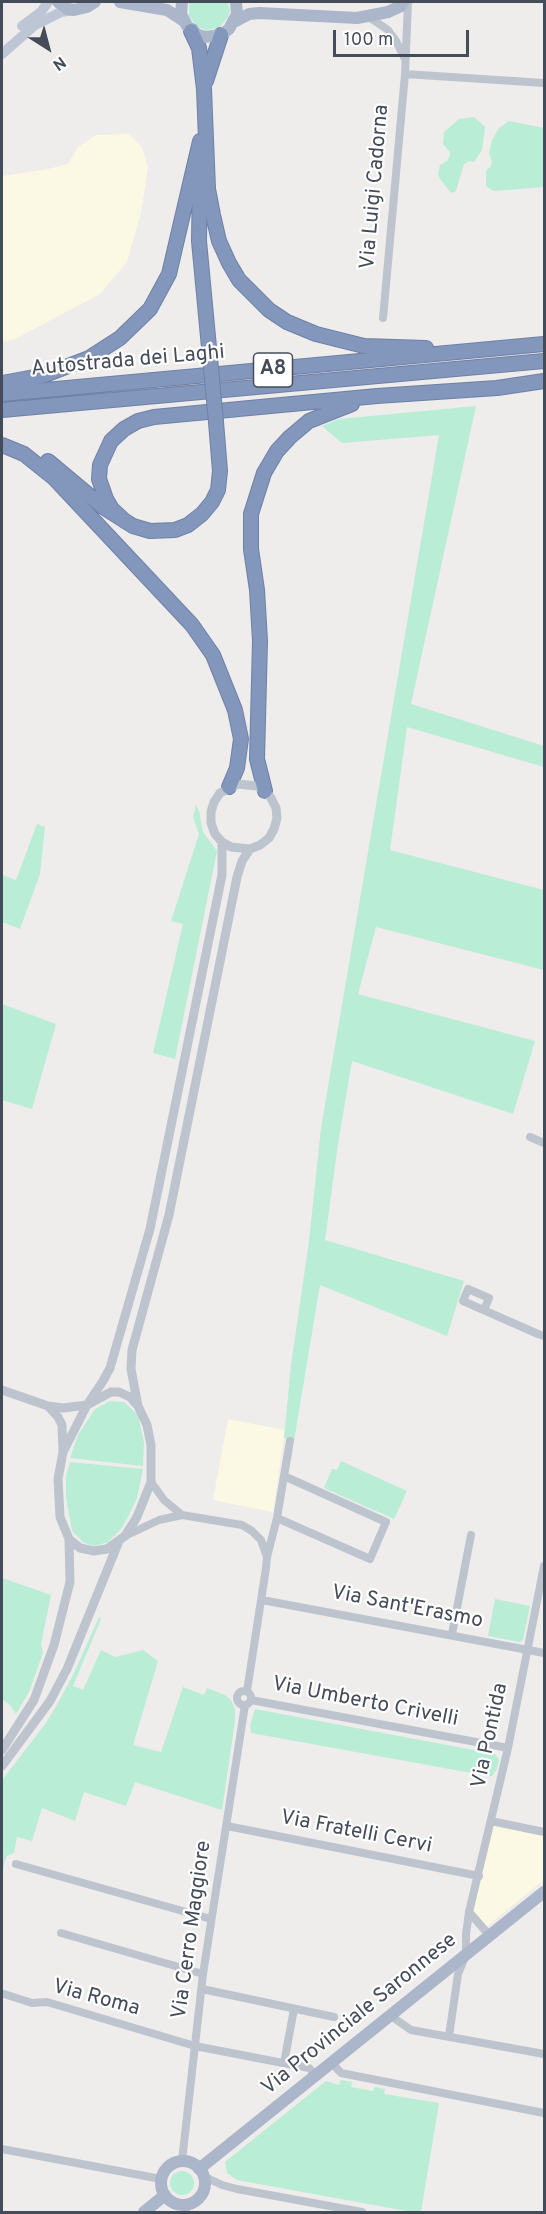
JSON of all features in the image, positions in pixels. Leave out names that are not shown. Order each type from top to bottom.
[{"type":"highway","points":[[187,26],[199,48],[204,89],[208,189],[219,241],[239,280],[269,310],[287,322],[316,334],[364,346],[482,349]]},
{"type":"highway","points":[[204,89],[210,62],[221,35]]},
{"type":"highway","points":[[2,438],[30,449],[51,463],[103,507],[140,529],[160,532],[175,530],[188,525],[212,502],[218,490],[220,471],[199,241],[199,185],[204,124]]},
{"type":"highway","points":[[2,383],[45,375],[89,358],[120,338],[150,309],[169,274],[204,124]]},
{"type":"highway","name":"Autostrada dei Laghi","points":[[2,394],[544,344]]},
{"type":"highway","name":"Autostrada dei Laghi","points":[[2,410],[544,361]]},
{"type":"highway","points":[[126,522],[112,509],[106,499],[99,479],[100,465],[111,441],[124,429],[138,421],[166,416],[377,396],[497,388],[544,381]]},
{"type":"highway","points":[[265,791],[257,759],[260,641],[250,529],[254,503],[264,473],[277,452],[309,421],[353,404],[443,392]]},
{"type":"highway","points":[[2,445],[24,454],[54,478],[192,625],[213,655],[235,710],[241,739],[237,768],[229,787]]},
{"type":"main road","points":[[2,44],[41,12],[48,2]]},
{"type":"main road","points":[[58,2],[74,10]]},
{"type":"main road","points":[[2,54],[35,25],[61,12],[87,7],[95,2]]},
{"type":"main road","points":[[120,2],[167,10],[205,37],[221,35],[234,22],[260,13],[357,18],[388,12],[406,2]]},
{"type":"main road","points":[[182,2],[181,14],[187,26]]},
{"type":"main road","points":[[234,22],[237,14],[236,2]]},
{"type":"main road","name":"Via Provinciale Saronnese","points":[[201,2172],[316,2075],[544,1892]]},
{"type":"main road","points":[[182,2161],[191,2163],[201,2172],[204,2185],[201,2195],[185,2209],[173,2203],[161,2187],[161,2179],[168,2167],[182,2161]]},
{"type":"main road","points":[[144,2212],[165,2195]]},
{"type":"street","name":"Via Luigi Cadorna","points":[[383,318],[405,74],[406,2]]},
{"type":"street","name":"Via Luigi Cadorna","points":[[368,16],[388,30],[405,59]]},
{"type":"street","points":[[405,74],[544,83]]},
{"type":"street","points":[[248,783],[265,791],[276,808],[277,818],[268,838],[260,845],[250,849],[231,847],[222,842],[215,834],[211,824],[211,812],[220,793],[229,787],[248,783]]},
{"type":"street","points":[[2,1750],[34,1700],[54,1645],[70,1582],[69,1539],[60,1517],[58,1479],[60,1465],[63,1452],[87,1405],[110,1368],[150,1229],[222,875],[222,842]]},
{"type":"street","points":[[2,1766],[50,1701],[67,1669],[122,1539],[136,1517],[151,1480],[150,1435],[138,1406],[131,1369],[132,1350],[169,1215],[237,877],[242,861],[250,849]]},
{"type":"street","points":[[530,1137],[544,1143]]},
{"type":"street","points":[[484,1310],[544,1336]]},
{"type":"street","points":[[2,1390],[48,1406],[63,1408],[87,1405],[111,1392],[119,1392],[130,1397],[138,1406]]},
{"type":"street","points":[[48,1406],[62,1425],[63,1452]]},
{"type":"street","points":[[247,1690],[240,1692],[237,1698],[240,1704],[248,1703],[252,1696],[247,1690],[267,1557],[277,1518],[290,1441]]},
{"type":"street","points":[[277,1518],[370,1559],[386,1522],[284,1476]]},
{"type":"street","points":[[151,1480],[164,1500],[182,1515]]},
{"type":"street","points":[[69,1539],[80,1548],[94,1551],[107,1549],[159,1520],[182,1515],[242,1525],[261,1540],[267,1557]]},
{"type":"street","points":[[452,1634],[471,1535]]},
{"type":"street","name":"Via Pontida","points":[[450,2036],[458,1974],[466,1955],[469,1912],[508,1748],[544,1566]]},
{"type":"street","name":"Via Sant'Erasmo","points":[[262,1600],[544,1653]]},
{"type":"street","name":"Via Umberto Crivelli","points":[[248,1703],[508,1748]]},
{"type":"street","name":"Via Cerro Maggiore","points":[[182,2161],[203,1974],[248,1703]]},
{"type":"street","points":[[491,1821],[544,1832]]},
{"type":"street","name":"Via Fratelli Cervi","points":[[227,1826],[479,1876]]},
{"type":"street","points":[[16,1864],[211,1919]]},
{"type":"street","points":[[469,1912],[490,1936]]},
{"type":"street","points":[[61,1933],[203,1974]]},
{"type":"street","points":[[201,1989],[334,2017]]},
{"type":"street","name":"Via Roma","points":[[4,1994],[32,2002],[47,2002],[195,2046],[309,2067],[316,2075]]},
{"type":"street","points":[[284,2063],[294,2009]]},
{"type":"street","points":[[391,2016],[411,2030],[544,2054]]},
{"type":"street","points":[[332,2063],[340,2073],[544,2113]]},
{"type":"street","points":[[2,2149],[161,2179]]},
{"type":"street","points":[[201,2172],[222,2185],[237,2189],[362,2212]]},
{"type":"shaded area","points":[[129,134],[142,147],[148,167],[141,213],[127,262],[100,294],[15,339],[2,342],[2,176],[68,164],[78,147],[96,135]]},
{"type":"shaded area","points":[[228,1419],[285,1430],[273,1512],[213,1500]]},
{"type":"shaded area","points":[[493,1824],[544,1835],[544,1880],[486,1927],[470,1909]]},
{"type":"green space","points":[[189,2],[228,2],[230,11],[219,28],[205,30],[198,27],[189,17]]},
{"type":"green space","points":[[474,117],[485,127],[482,150],[474,162],[469,161],[464,164],[456,191],[451,193],[438,174],[440,165],[447,161],[450,155],[443,144],[444,132],[459,119]]},
{"type":"green space","points":[[509,121],[544,128],[544,187],[493,191],[486,186],[486,171],[492,161],[489,154],[492,140],[499,128]]},
{"type":"green space","points":[[476,406],[411,704],[544,746],[544,767],[407,727],[390,850],[544,890],[544,970],[376,927],[358,994],[535,1041],[513,1114],[352,1061],[325,1240],[464,1281],[447,1336],[320,1285],[294,1441],[284,1438],[321,1128],[439,435],[342,443],[322,426],[339,419]]},
{"type":"green space","points":[[196,805],[203,832],[217,851],[175,1059],[153,1053],[183,924],[171,921],[199,834],[193,817]]},
{"type":"green space","points":[[37,824],[45,827],[40,874],[20,929],[2,922],[2,875],[16,880]]},
{"type":"green space","points":[[2,1004],[56,1024],[32,1109],[2,1100]]},
{"type":"green space","points":[[110,1401],[124,1402],[138,1415],[144,1443],[143,1466],[70,1458],[78,1435],[95,1409]]},
{"type":"green space","points":[[341,1461],[407,1491],[394,1519],[324,1488],[332,1469],[337,1470]]},
{"type":"green space","points":[[70,1462],[143,1469],[137,1498],[128,1517],[121,1529],[108,1542],[95,1546],[84,1543],[72,1531],[66,1497],[66,1476]]},
{"type":"green space","points":[[2,1578],[51,1595],[41,1644],[43,1653],[29,1692],[16,1714],[2,1699]]},
{"type":"green space","points":[[495,1599],[530,1606],[523,1640],[520,1642],[488,1636]]},
{"type":"green space","points":[[99,1617],[101,1619],[73,1686],[83,1690],[101,1650],[115,1657],[143,1650],[158,1661],[133,1745],[161,1752],[183,1687],[204,1695],[207,1688],[231,1700],[235,1709],[235,1721],[222,1810],[135,1782],[126,1806],[84,1792],[75,1821],[42,1808],[32,1841],[17,1837],[14,1853],[7,1856],[5,1860],[2,1876],[2,1780],[46,1723],[58,1703]]},
{"type":"green space","points":[[255,1709],[495,1754],[499,1760],[497,1769],[492,1776],[488,1776],[251,1733],[250,1725]]},
{"type":"green space","points":[[341,2080],[352,2082],[351,2087],[373,2091],[375,2087],[385,2089],[384,2094],[439,2103],[421,2212],[237,2180],[227,2173],[225,2162],[326,2081],[339,2085]]},
{"type":"green space","points":[[182,2171],[190,2175],[194,2183],[190,2191],[182,2195],[174,2191],[170,2183],[174,2175]]}]
